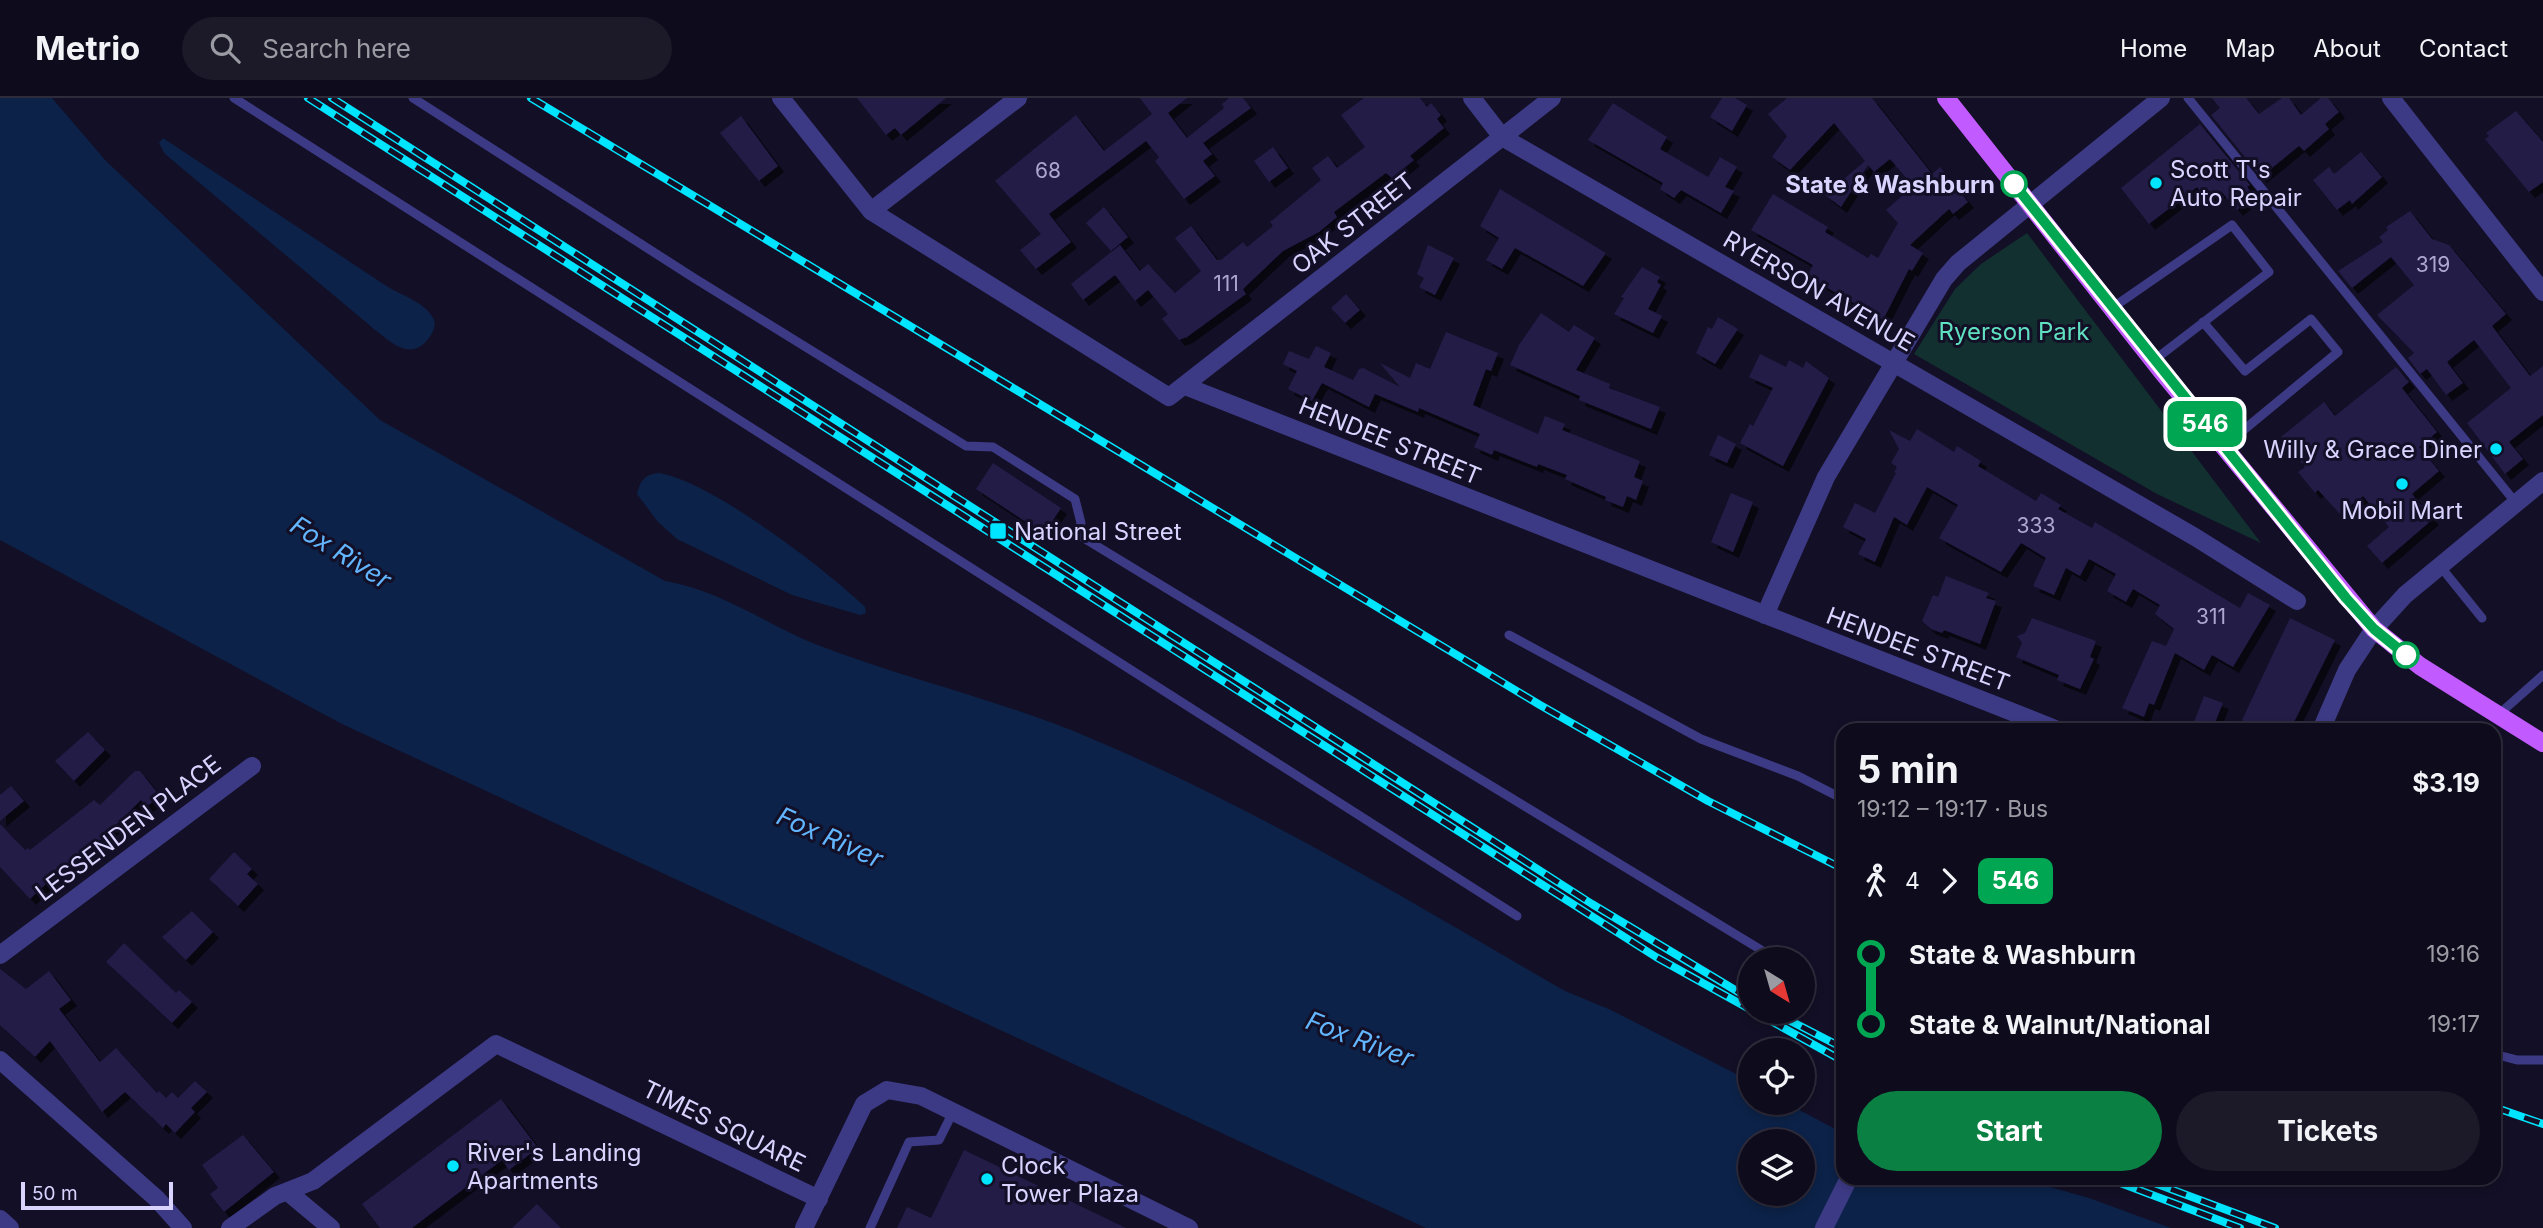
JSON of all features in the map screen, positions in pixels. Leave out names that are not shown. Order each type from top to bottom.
[{"type":"main road","points":[[1946,98],[2153,361],[2374,629],[2420,666],[2543,743]]},
{"type":"street","name":"HENDEE STREET","points":[[780,98],[871,211],[1169,397],[1185,386],[2040,723]]},
{"type":"street","points":[[871,211],[1018,98]]},
{"type":"street","name":"RYERSON AVENUE","points":[[1472,98],[1502,137],[2196,537],[2297,601]]},
{"type":"street","name":"OAK STREET","points":[[1185,386],[1552,98]]},
{"type":"street","points":[[1765,615],[1826,477],[1944,279],[1958,263],[2031,207],[2161,98]]},
{"type":"street","points":[[2391,98],[2543,292]]},
{"type":"street","points":[[2324,723],[2347,670],[2374,629],[2405,595],[2543,481]]},
{"type":"street","name":"LESSENDEN PLACE","points":[[0,955],[252,765]]},
{"type":"street","name":"TIMES SQUARE","points":[[288,1192],[313,1181],[496,1044],[819,1199],[864,1104],[887,1090],[921,1096],[1189,1228]]},
{"type":"street","points":[[0,1060],[157,1199],[183,1228]]},
{"type":"street","points":[[1824,1228],[1846,1185]]},
{"type":"street","points":[[230,1228],[275,1196],[288,1192],[331,1228]]},
{"type":"street","points":[[804,1228],[819,1199]]},
{"type":"street","points":[[0,1219],[10,1228]]},
{"type":"lane","points":[[234,98],[1517,916]]},
{"type":"lane","points":[[413,98],[694,278],[966,446],[993,447],[1074,499],[1081,523],[1077,534],[1756,947]]},
{"type":"lane","points":[[2188,98],[2516,503]]},
{"type":"lane","points":[[2112,308],[2232,225],[2269,271],[2153,361]]},
{"type":"lane","points":[[2203,322],[2245,371],[2311,319],[2338,352],[2223,447]]},
{"type":"lane","points":[[2440,566],[2482,618]]},
{"type":"lane","points":[[1509,635],[1701,739],[1798,776],[1836,795]]},
{"type":"lane","points":[[2498,715],[2543,675]]},
{"type":"lane","points":[[2501,1056],[2517,1060],[2543,1060]]},
{"type":"lane","points":[[870,1228],[909,1142],[939,1140],[953,1112]]},
{"type":"green space","name":"Ryerson Park","points":[[2027,233],[2261,543],[2157,494],[1914,354],[1955,289],[1981,264]]},
{"type":"water","name":"Fox River","points":[[0,98],[52,98],[106,161],[380,420],[665,581],[685,585],[723,599],[796,636],[849,657],[1056,724],[1212,794],[1332,857],[1565,991],[1611,1010],[1738,1075],[1738,1115],[1809,1115],[1836,1129],[1836,1185],[2044,1185],[2089,1198],[2171,1228],[1426,1228],[342,724],[0,540]]},
{"type":"water","points":[[163,138],[388,287],[425,308],[435,323],[429,338],[415,349],[402,348],[388,340],[165,154],[159,143]]},
{"type":"water","points":[[658,473],[680,479],[706,491],[766,528],[824,571],[865,607],[866,613],[860,615],[792,595],[677,539],[658,522],[637,494],[643,479]]},
{"type":"building","points":[[857,98],[946,98],[901,135],[895,128],[886,135]]},
{"type":"building","points":[[1140,98],[1187,98],[1168,113],[1187,138],[1224,108],[1222,104],[1229,98],[1243,98],[1251,108],[1203,143],[1212,154],[1203,161],[1215,176],[1184,199],[1155,161],[1159,157],[1146,141],[1049,214],[1071,242],[1036,269],[1020,250],[1041,234],[995,181],[1076,115],[1104,151],[1152,114]]},
{"type":"building","points":[[1364,98],[1420,98],[1427,107],[1431,103],[1441,115],[1437,119],[1444,128],[1410,156],[1414,160],[1392,178],[1386,173],[1334,212],[1337,217],[1319,232],[1283,251],[1243,289],[1246,294],[1187,337],[1179,340],[1162,319],[1168,314],[1148,290],[1135,301],[1115,275],[1083,300],[1071,284],[1120,245],[1140,271],[1148,264],[1175,293],[1201,271],[1175,238],[1191,226],[1217,260],[1221,260],[1243,242],[1247,247],[1273,226],[1270,222],[1321,180],[1312,168],[1328,156],[1337,168],[1365,147],[1341,115]]},
{"type":"building","points":[[1722,98],[1735,98],[1747,105],[1732,131],[1710,117]]},
{"type":"building","points":[[1787,98],[1872,98],[1932,174],[1940,167],[1968,202],[1953,214],[1949,209],[1910,245],[1923,253],[1912,271],[1909,269],[1883,320],[1807,276],[1813,265],[1751,230],[1773,194],[1828,227],[1825,232],[1868,258],[1871,254],[1878,258],[1898,223],[1886,210],[1913,186],[1890,159],[1874,172],[1868,165],[1841,207],[1825,195],[1865,161],[1834,123],[1790,170],[1772,157],[1787,136],[1768,114]]},
{"type":"building","points":[[2212,98],[2246,98],[2259,114],[2282,98],[2289,98],[2301,115],[2321,98],[2328,98],[2339,112],[2325,124],[2329,129],[2304,151],[2299,146],[2261,177],[2211,115],[2220,108]]},
{"type":"building","points":[[1613,103],[1667,137],[1660,149],[1708,177],[1720,157],[1737,167],[1725,187],[1734,191],[1721,213],[1681,190],[1674,198],[1660,189],[1663,183],[1588,140]]},
{"type":"building","points":[[2516,111],[2543,142],[2543,182],[2529,192],[2485,139],[2489,136],[2486,133]]},
{"type":"building","points":[[741,116],[778,166],[759,181],[720,133]]},
{"type":"building","points":[[2200,124],[2250,185],[2247,187],[2254,196],[2237,210],[2221,191],[2208,201],[2197,187],[2149,224],[2121,188]]},
{"type":"building","points":[[1273,147],[1288,168],[1269,182],[1254,161]]},
{"type":"building","points":[[2361,152],[2382,177],[2352,204],[2350,200],[2337,210],[2313,180],[2329,167],[2334,174]]},
{"type":"building","points":[[1500,189],[1606,253],[1583,286],[1515,248],[1502,269],[1486,260],[1499,238],[1480,226]]},
{"type":"building","points":[[1104,207],[1128,237],[1111,251],[1086,223]]},
{"type":"building","points":[[2410,211],[2432,239],[2449,245],[2506,314],[2492,326],[2530,376],[2543,366],[2543,415],[2509,442],[2523,459],[2505,474],[2467,423],[2511,388],[2474,340],[2447,362],[2463,383],[2446,395],[2427,369],[2420,374],[2408,358],[2414,353],[2377,315],[2414,285],[2391,257],[2352,288],[2338,271],[2383,242],[2379,237],[2388,230],[2386,227]]},
{"type":"building","points":[[1428,245],[1454,258],[1435,295],[1419,287],[1424,278],[1417,274]]},
{"type":"building","points":[[1642,267],[1660,277],[1657,282],[1661,285],[1648,309],[1662,316],[1653,333],[1614,314],[1624,298],[1621,297]]},
{"type":"building","points":[[1346,294],[1360,310],[1345,323],[1331,308]]},
{"type":"building","points":[[1541,313],[1569,332],[1574,325],[1595,338],[1576,370],[1610,384],[1609,388],[1660,407],[1651,429],[1579,400],[1580,396],[1510,365],[1519,345]]},
{"type":"building","points":[[1718,317],[1738,329],[1715,364],[1696,353],[1708,327],[1712,329]]},
{"type":"building","points":[[1446,332],[1498,353],[1491,371],[1486,369],[1473,405],[1538,434],[1545,416],[1565,424],[1562,430],[1640,461],[1634,477],[1643,481],[1636,500],[1627,496],[1623,507],[1565,479],[1567,475],[1538,464],[1537,467],[1494,450],[1492,455],[1474,447],[1480,434],[1419,408],[1418,412],[1375,394],[1369,407],[1322,383],[1312,401],[1288,389],[1297,371],[1283,364],[1289,351],[1309,359],[1316,346],[1331,353],[1324,367],[1353,380],[1359,369],[1363,368],[1400,387],[1380,363],[1410,378],[1416,363],[1430,369]]},
{"type":"building","points":[[1760,354],[1786,367],[1789,360],[1803,368],[1806,361],[1829,378],[1783,466],[1740,443],[1750,424],[1753,426],[1773,388],[1749,377]]},
{"type":"building","points":[[2396,367],[2409,382],[2402,388],[2437,432],[2419,447],[2439,471],[2412,494],[2433,519],[2382,563],[2367,546],[2389,527],[2363,496],[2340,514],[2318,490],[2315,493],[2298,472],[2305,467],[2281,437],[2324,402],[2335,416]]},
{"type":"building","points":[[1917,429],[1954,452],[1957,446],[1981,461],[1978,466],[2036,501],[2041,493],[2061,505],[2058,509],[2092,528],[2095,522],[2240,608],[2248,593],[2270,605],[2233,667],[2212,655],[2204,670],[2175,653],[2154,705],[2149,703],[2144,717],[2122,708],[2152,641],[2166,646],[2174,629],[2155,614],[2160,605],[2133,589],[2126,602],[2107,591],[2116,574],[2089,559],[2080,576],[2066,568],[2054,595],[2033,586],[2046,558],[2021,543],[2001,572],[1939,538],[1958,505],[1927,487],[1907,525],[1894,517],[1875,562],[1858,554],[1866,539],[1843,527],[1855,503],[1875,513],[1896,473],[1894,472],[1897,467],[1891,463],[1899,449],[1889,430],[1910,441]]},
{"type":"building","points":[[1718,435],[1736,444],[1727,463],[1709,455]]},
{"type":"building","name":"National Street","points":[[993,463],[1061,508],[1044,534],[976,489]]},
{"type":"building","points":[[1731,493],[1753,502],[1733,552],[1711,542]]},
{"type":"building","points":[[1946,576],[1989,593],[1986,598],[1996,601],[1980,644],[1944,630],[1942,633],[1931,629],[1922,621],[1933,595],[1938,597]]},
{"type":"building","points":[[2032,618],[2096,641],[2090,657],[2094,659],[2080,689],[2057,680],[2059,675],[2016,657],[2022,643],[2017,636],[2025,633]]},
{"type":"building","points":[[2290,618],[2335,640],[2294,723],[2247,723],[2242,720]]},
{"type":"building","points":[[2204,696],[2223,703],[2215,723],[2194,723]]},
{"type":"building","points":[[88,732],[105,750],[74,781],[55,761]]},
{"type":"building","points":[[135,771],[140,771],[160,796],[146,807],[141,800],[73,868],[68,863],[30,899],[0,867],[0,824],[25,850],[30,850],[94,800],[100,805]]},
{"type":"building","points":[[11,786],[24,801],[0,821],[0,795]]},
{"type":"building","points":[[234,852],[252,869],[247,874],[258,884],[238,906],[209,879]]},
{"type":"building","points":[[192,911],[213,932],[186,960],[162,937]]},
{"type":"building","points":[[124,943],[176,993],[179,990],[192,1002],[172,1023],[106,962]]},
{"type":"building","points":[[0,969],[26,989],[49,971],[71,1000],[59,1009],[100,1062],[116,1048],[157,1093],[159,1091],[166,1098],[172,1092],[178,1098],[195,1081],[207,1092],[191,1108],[195,1112],[175,1133],[166,1124],[163,1128],[125,1092],[102,1112],[50,1041],[35,1057],[0,1025]]},
{"type":"building","name":"River's Landing Apartments","points":[[501,1099],[538,1148],[509,1170],[502,1160],[412,1228],[380,1228],[362,1204]]},
{"type":"building","points":[[243,1135],[274,1172],[224,1212],[210,1194],[218,1188],[202,1165]]},
{"type":"building","name":"Clock Tower Plaza","points":[[964,1150],[1126,1228],[897,1228],[907,1207],[931,1218]]},
{"type":"building","name":"River's Landing Apartments","points":[[537,1204],[561,1228],[512,1228]]},
{"type":"railway","points":[[308,98],[1656,957],[1836,1057]]},
{"type":"railway","points":[[332,98],[1592,904],[1738,992]]},
{"type":"railway","points":[[531,98],[1540,705],[1708,801],[1836,865]]},
{"type":"railway","points":[[1796,1024],[1836,1044]]},
{"type":"railway","points":[[2501,1109],[2543,1124]]},
{"type":"railway","points":[[2126,1185],[2240,1228]]},
{"type":"railway","points":[[2160,1185],[2275,1228]]},
{"type":"bus line","name":"546","points":[[2014,184],[2153,361],[2346,598],[2374,629],[2406,655]]},
{"type":"place","name":"Scott T's Auto Repair","points":[[2156,183]]},
{"type":"place","name":"State & Washburn","points":[[2014,184]]},
{"type":"place","name":"Willy & Grace Diner","points":[[2496,449]]},
{"type":"place","name":"Mobil Mart","points":[[2402,484]]},
{"type":"place","name":"National Street","points":[[998,531]]},
{"type":"place","name":"River's Landing Apartments","points":[[453,1166]]},
{"type":"place","name":"Clock Tower Plaza","points":[[987,1179]]}]
